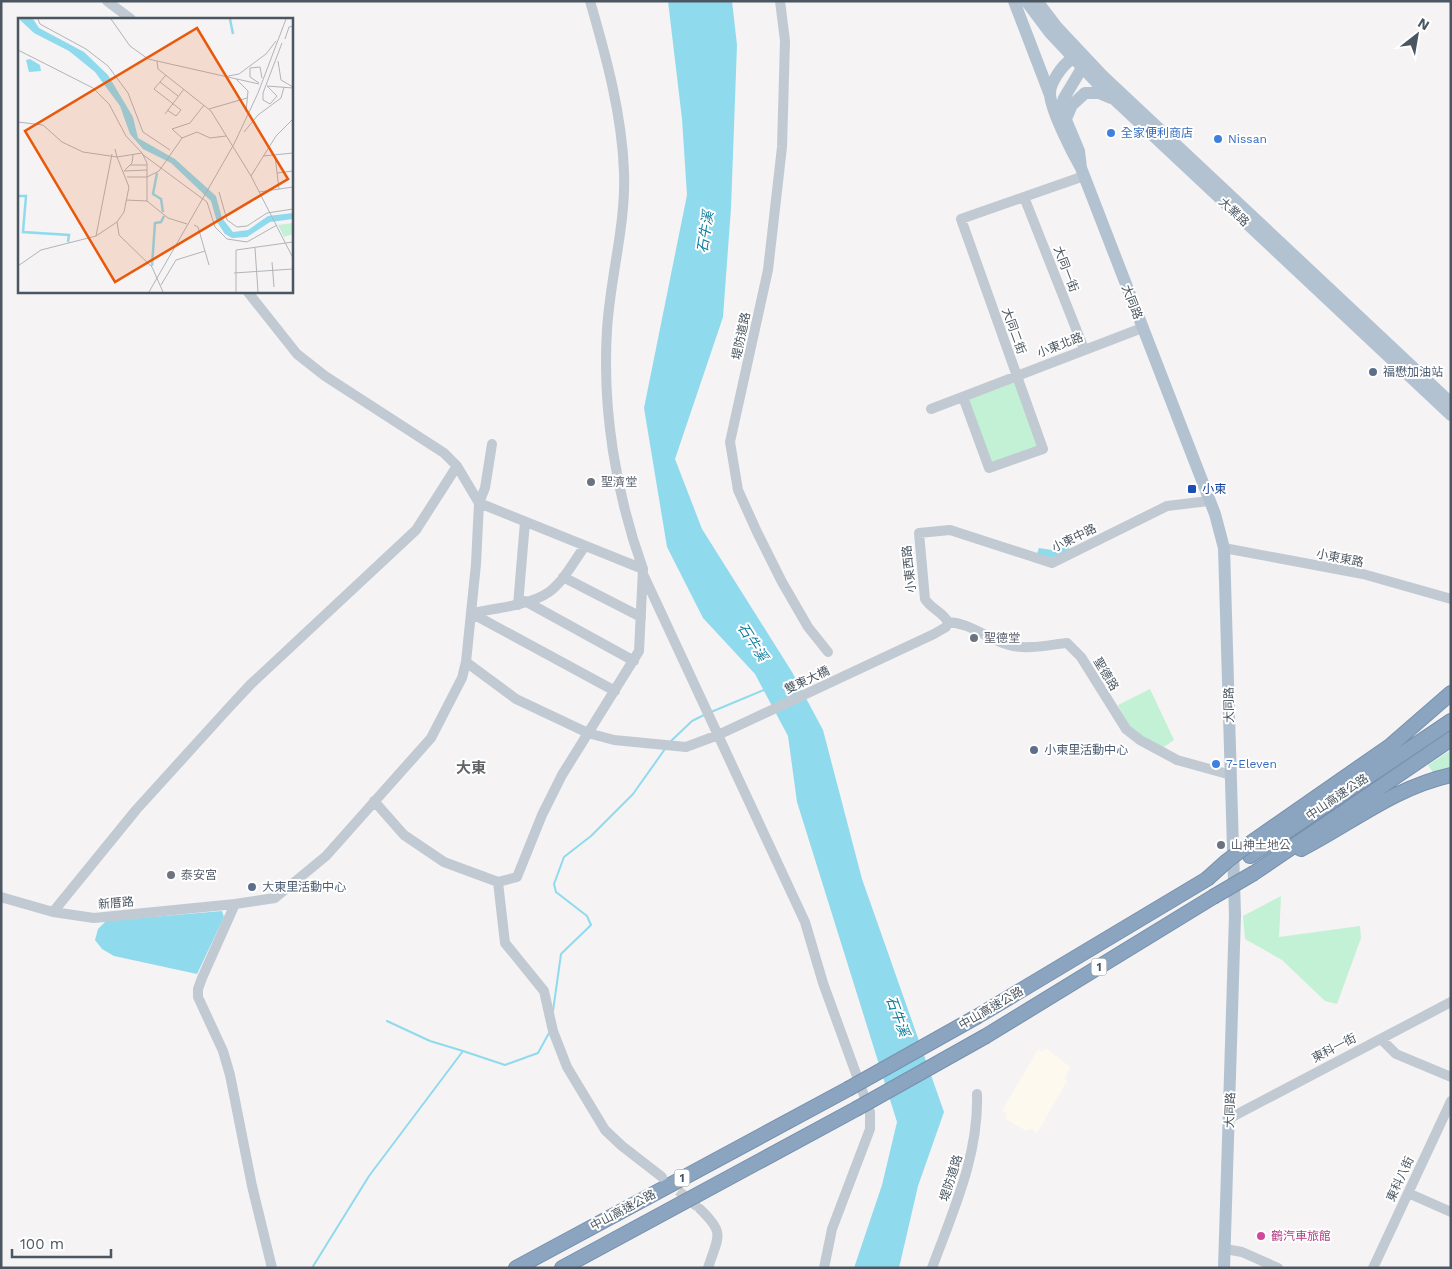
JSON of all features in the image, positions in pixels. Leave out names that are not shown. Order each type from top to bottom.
[{"type":"highway","points":[[1390,746],[1451,693]]},
{"type":"highway","points":[[1251,849],[1390,746],[1451,704]]},
{"type":"highway","name":"中山高速公路","points":[[516,1268],[848,1089],[978,1016],[1207,879],[1451,721]]},
{"type":"highway","name":"中山高速公路","points":[[562,1268],[856,1109],[986,1036],[1254,873],[1451,739]]},
{"type":"highway","points":[[1254,873],[1319,840],[1368,809],[1408,789],[1451,775]]},
{"type":"main road","name":"大同路","points":[[1014,1],[1069,146],[1083,172],[1209,501],[1221,533],[1224,548],[1235,915],[1224,1268]]},
{"type":"main road","name":"大業路","points":[[1026,1],[1113,98],[1451,403]]},
{"type":"main road","name":"大業路","points":[[1037,1],[1079,61],[1280,249],[1451,416]]},
{"type":"main road","name":"大同路","points":[[1079,61],[1064,98],[1062,108],[1079,151],[1083,172]]},
{"type":"main road","points":[[1050,95],[1057,75],[1079,61]]},
{"type":"main road","points":[[1066,119],[1072,105],[1086,93],[1099,93],[1113,98]]},
{"type":"street","points":[[107,1],[130,18]]},
{"type":"street","points":[[590,1],[604,46],[617,112],[624,171],[624,215],[607,330],[608,402],[614,458],[627,524],[643,572],[805,922],[823,983],[870,1112],[870,1129],[832,1229],[824,1268]]},
{"type":"street","name":"堤防道路","points":[[780,1],[785,41],[782,147],[768,270],[730,442],[738,490],[757,532],[808,627],[828,652]]},
{"type":"street","name":"大同二街","points":[[963,397],[989,468],[1043,448],[961,219],[1024,197],[1083,172]]},
{"type":"street","name":"大同一街","points":[[1024,197],[1084,349]]},
{"type":"street","points":[[248,292],[297,354],[325,376],[431,444],[457,466],[479,503],[643,572]]},
{"type":"street","name":"小東北路","points":[[931,409],[1142,328]]},
{"type":"street","name":"新厝路","points":[[1,897],[53,912],[94,918],[235,904],[275,898],[326,856],[437,728],[462,678],[466,662],[471,613],[479,503],[485,488],[492,444]]},
{"type":"street","points":[[53,912],[136,810],[224,712],[250,685],[411,535],[457,466]]},
{"type":"street","name":"小東中路","points":[[919,533],[950,530],[1052,563],[1167,506],[1209,501]]},
{"type":"street","points":[[522,603],[525,522]]},
{"type":"street","name":"小東西路","points":[[919,533],[925,599],[930,607],[946,617],[948,622]]},
{"type":"street","points":[[471,613],[522,603],[548,592],[563,577],[585,546]]},
{"type":"street","name":"小東東路","points":[[1224,548],[1363,574],[1451,599]]},
{"type":"street","points":[[374,801],[404,835],[444,862],[498,882],[517,877],[542,815],[562,775],[634,662],[641,644],[643,572]]},
{"type":"street","points":[[563,577],[641,617]]},
{"type":"street","points":[[522,603],[634,662]]},
{"type":"street","points":[[471,613],[615,691]]},
{"type":"street","name":"雙東大橋","points":[[466,662],[516,699],[588,733],[614,740],[686,747],[718,735],[906,648],[942,630],[948,622]]},
{"type":"street","name":"聖德路","points":[[948,622],[967,624],[980,634],[1010,645],[1025,647],[1067,643],[1081,657],[1126,729],[1140,740],[1177,760],[1231,775]]},
{"type":"street","points":[[498,882],[505,944],[544,991],[553,1030],[567,1067],[605,1130],[662,1177]]},
{"type":"street","points":[[235,904],[198,988],[198,997],[223,1051],[230,1075],[272,1268]]},
{"type":"street","name":"東科一街","points":[[1230,1118],[1451,1002]]},
{"type":"street","points":[[1381,1040],[1396,1054],[1451,1077]]},
{"type":"street","name":"堤防道路","points":[[932,1268],[970,1164],[978,1122],[977,1094]]},
{"type":"street","name":"東科八街","points":[[1373,1268],[1451,1101]]},
{"type":"street","points":[[1408,1192],[1451,1212]]},
{"type":"street","points":[[700,1209],[717,1226],[718,1232],[708,1268]]},
{"type":"street","points":[[1225,1249],[1242,1252],[1278,1268]]},
{"type":"shaded area","points":[[1046,1048],[1070,1067],[1065,1078],[1067,1081],[1037,1133],[1032,1129],[1026,1131],[1006,1119],[1006,1113],[1002,1111],[1038,1049],[1042,1052]]},
{"type":"green space","points":[[1015,382],[1038,448],[990,464],[967,398]]},
{"type":"green space","points":[[1150,689],[1174,740],[1161,749],[1128,726],[1118,705]]},
{"type":"green space","points":[[1451,750],[1451,770],[1434,774],[1428,765]]},
{"type":"green space","points":[[1281,896],[1279,937],[1360,926],[1361,938],[1337,1004],[1325,1001],[1282,960],[1245,939],[1243,916]]},
{"type":"water","name":"石牛溪","points":[[668,1],[732,1],[737,45],[731,208],[723,317],[675,459],[702,529],[792,672],[823,730],[862,879],[944,1112],[918,1186],[899,1268],[854,1268],[882,1185],[897,1122],[797,802],[788,736],[755,674],[703,618],[667,547],[644,408],[687,195],[682,119]]},
{"type":"water","points":[[1064,544],[1069,544],[1069,550],[1053,558],[1036,556],[1039,548],[1052,550]]},
{"type":"water","points":[[222,911],[224,917],[197,974],[114,956],[102,949],[95,940],[98,929],[106,921]]},
{"type":"waterway","points":[[711,712],[764,690]]},
{"type":"waterway","points":[[671,741],[692,721],[704,715]]},
{"type":"waterway","points":[[553,1011],[561,954],[591,925],[587,916],[556,892],[554,884],[564,857],[591,836],[633,794],[665,749]]},
{"type":"waterway","points":[[387,1021],[430,1041],[463,1051]]},
{"type":"waterway","points":[[312,1268],[369,1176],[463,1051],[505,1065],[538,1053],[549,1033]]},
{"type":"tunnel","points":[[667,1181],[700,1209]]},
{"type":"place","name":"全家便利商店","points":[[1111,133]]},
{"type":"place","name":"Nissan","points":[[1218,139]]},
{"type":"place","name":"福懋加油站","points":[[1373,372]]},
{"type":"place","name":"聖濟堂","points":[[591,482]]},
{"type":"place","name":"小東","points":[[1192,489]]},
{"type":"place","name":"聖德堂","points":[[974,638]]},
{"type":"place","name":"小東里活動中心","points":[[1034,750]]},
{"type":"place","name":"7-Eleven","points":[[1216,764]]},
{"type":"place","name":"山神土地公","points":[[1221,845]]},
{"type":"place","name":"泰安宮","points":[[171,875]]},
{"type":"place","name":"大東里活動中心","points":[[252,887]]},
{"type":"place","name":"鶴汽車旅館","points":[[1261,1236]]},
{"type":"district","name":"大東","points":[[471,768]]}]
